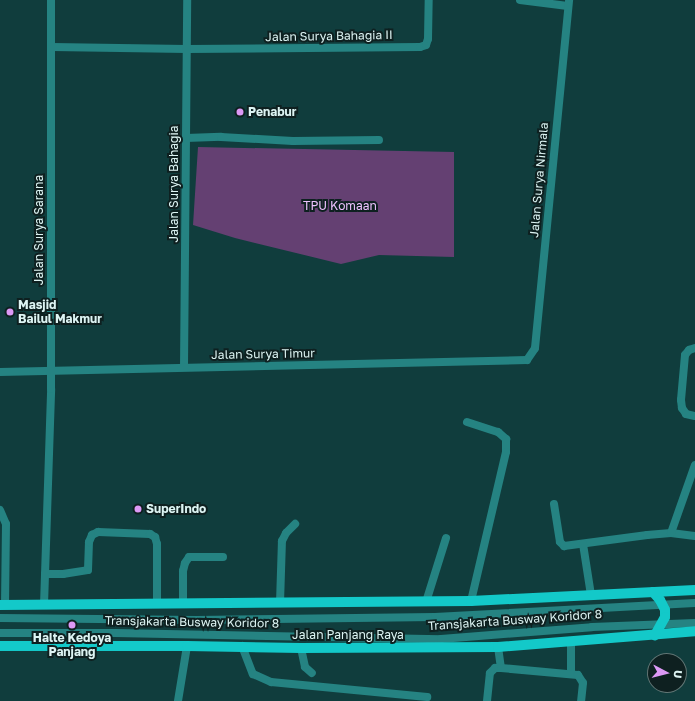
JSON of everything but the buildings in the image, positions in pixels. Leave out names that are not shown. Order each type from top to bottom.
[{"type":"main road","points":[[2,605],[183,602],[426,602],[695,590]]},
{"type":"main road","points":[[653,592],[665,610],[665,617],[655,635]]},
{"type":"main road","name":"Jalan Panjang Raya","points":[[0,646],[242,646],[301,648],[498,647],[695,632]]},
{"type":"street","name":"Jalan Surya Sarana","points":[[44,605],[50,372],[51,0]]},
{"type":"street","name":"Jalan Surya Bahagia","points":[[184,368],[187,0]]},
{"type":"street","name":"Jalan Surya Bahagia II","points":[[52,47],[187,49],[420,47],[426,45],[428,39],[429,0]]},
{"type":"street","points":[[520,0],[568,3]]},
{"type":"street","name":"Jalan Surya Nirmala","points":[[527,360],[535,348],[568,3]]},
{"type":"street","points":[[186,138],[221,137],[293,141],[379,140]]},
{"type":"street","points":[[695,348],[690,350],[685,355],[681,400],[682,408],[686,414],[695,416]]},
{"type":"street","name":"Jalan Surya Timur","points":[[0,372],[527,360]]},
{"type":"street","points":[[467,422],[498,432],[506,439],[506,452],[471,601]]},
{"type":"street","points":[[671,534],[695,465]]},
{"type":"street","points":[[554,504],[560,542],[564,546],[671,534],[695,536]]},
{"type":"street","points":[[0,510],[6,524],[2,605]]},
{"type":"street","points":[[280,603],[282,541],[286,533],[296,524]]},
{"type":"street","points":[[45,574],[63,574],[88,570],[89,542],[92,534],[98,532],[150,534],[155,537],[157,544],[157,603]]},
{"type":"street","points":[[426,602],[446,538]]},
{"type":"street","points":[[583,544],[591,595]]},
{"type":"street","points":[[183,602],[183,571],[185,563],[189,557],[223,557]]},
{"type":"street","name":"Transjakarta Busway Koridor 8","points":[[0,618],[196,620],[435,617],[695,603]]},
{"type":"street","name":"Transjakarta Busway Koridor 8","points":[[0,633],[116,633],[441,639],[592,627],[695,623]]},
{"type":"street","points":[[571,642],[571,673]]},
{"type":"street","points":[[178,701],[187,646]]},
{"type":"street","points":[[242,646],[253,674],[271,682],[427,697]]},
{"type":"street","points":[[498,647],[501,668]]},
{"type":"street","points":[[301,648],[305,667],[312,673]]},
{"type":"street","points":[[487,701],[490,673],[495,668],[501,668],[571,673],[578,675],[583,683],[581,701]]},
{"type":"green space","name":"TPU Komaan","points":[[198,147],[454,152],[454,257],[379,255],[341,264],[235,238],[193,225]]},
{"type":"place","name":"Penabur","points":[[240,112]]},
{"type":"place","name":"Masjid Bailul Makmur","points":[[10,312]]},
{"type":"place","name":"SuperIndo","points":[[138,509]]},
{"type":"place","name":"Halte Kedoya Panjang","points":[[72,625]]}]
